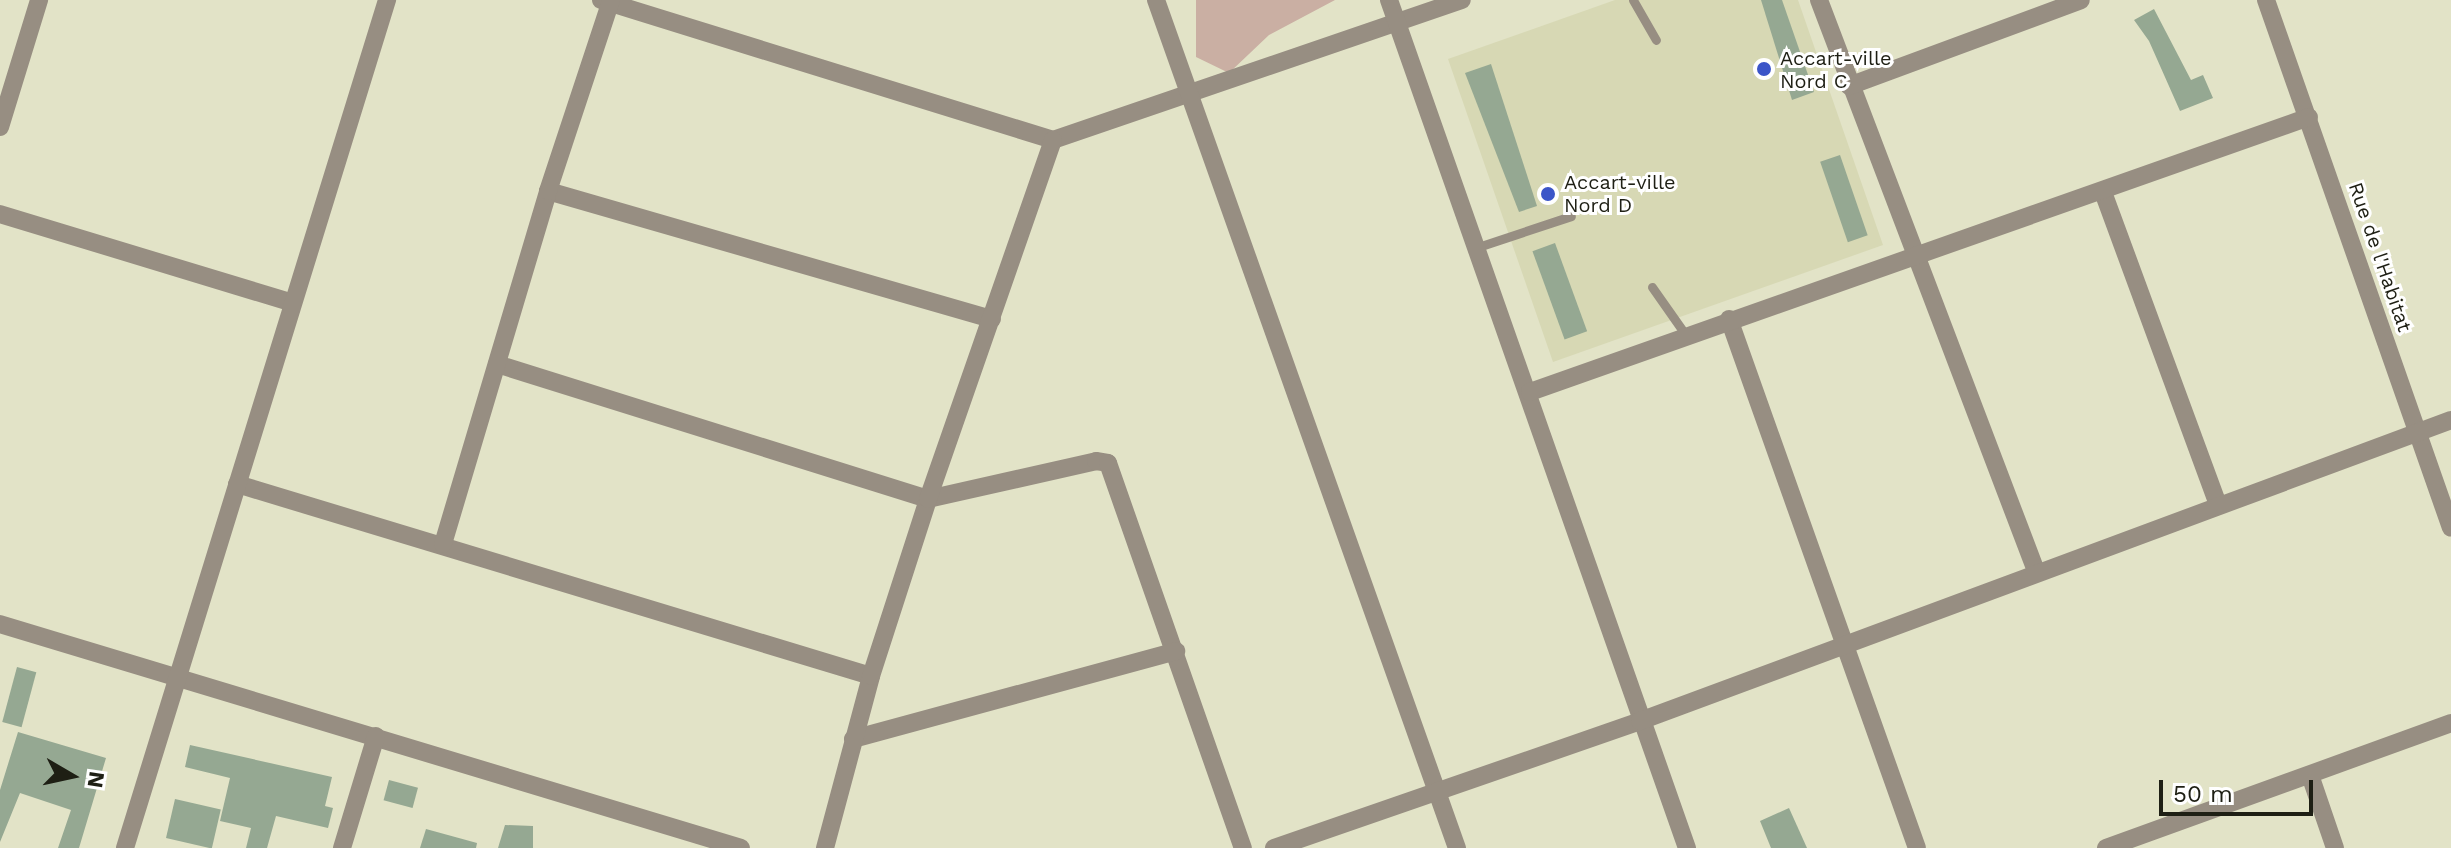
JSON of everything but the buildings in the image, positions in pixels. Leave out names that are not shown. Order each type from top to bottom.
[{"type":"street","points":[[0,127],[39,0]]},
{"type":"street","points":[[125,848],[387,0]]},
{"type":"street","points":[[1156,0],[1187,97],[1457,848]]},
{"type":"street","points":[[1389,0],[1475,248],[1530,392],[1640,721],[1687,848]]},
{"type":"street","points":[[443,544],[606,1],[1053,140],[1187,97],[1397,19],[1462,0]]},
{"type":"street","points":[[1819,0],[1913,255],[2036,571]]},
{"type":"street","points":[[1849,86],[2081,0]]},
{"type":"street","name":"Rue de l'Habitat","points":[[2266,0],[2451,528]]},
{"type":"street","points":[[1530,392],[1685,334],[2103,192],[2309,117]]},
{"type":"street","points":[[825,848],[871,676],[928,499],[1053,140]]},
{"type":"street","points":[[548,191],[992,319]]},
{"type":"street","points":[[2103,192],[2218,504]]},
{"type":"street","points":[[0,214],[293,303]]},
{"type":"street","points":[[1729,319],[1917,848]]},
{"type":"street","points":[[497,364],[928,499],[1096,461],[1108,463],[1243,848]]},
{"type":"street","points":[[1274,848],[1437,787],[1640,721],[2036,571],[2451,420]]},
{"type":"street","points":[[237,484],[871,676]]},
{"type":"street","points":[[0,624],[741,848]]},
{"type":"street","points":[[853,739],[1176,651]]},
{"type":"street","points":[[2106,848],[2451,723]]},
{"type":"street","points":[[342,848],[376,736]]},
{"type":"street","points":[[2310,775],[2335,848]]},
{"type":"lane","points":[[1633,0],[1656,40]]},
{"type":"lane","points":[[1475,248],[1571,216]]},
{"type":"lane","points":[[1652,287],[1685,334]]},
{"type":"shaded area","points":[[1196,0],[1335,0],[1269,35],[1229,73],[1196,57]]},
{"type":"shaded area","points":[[1615,0],[1798,0],[1883,245],[1553,362],[1448,59]]},
{"type":"place","name":"Accart-ville Nord C","points":[[1764,69]]},
{"type":"place","name":"Accart-ville Nord D","points":[[1548,194]]}]
